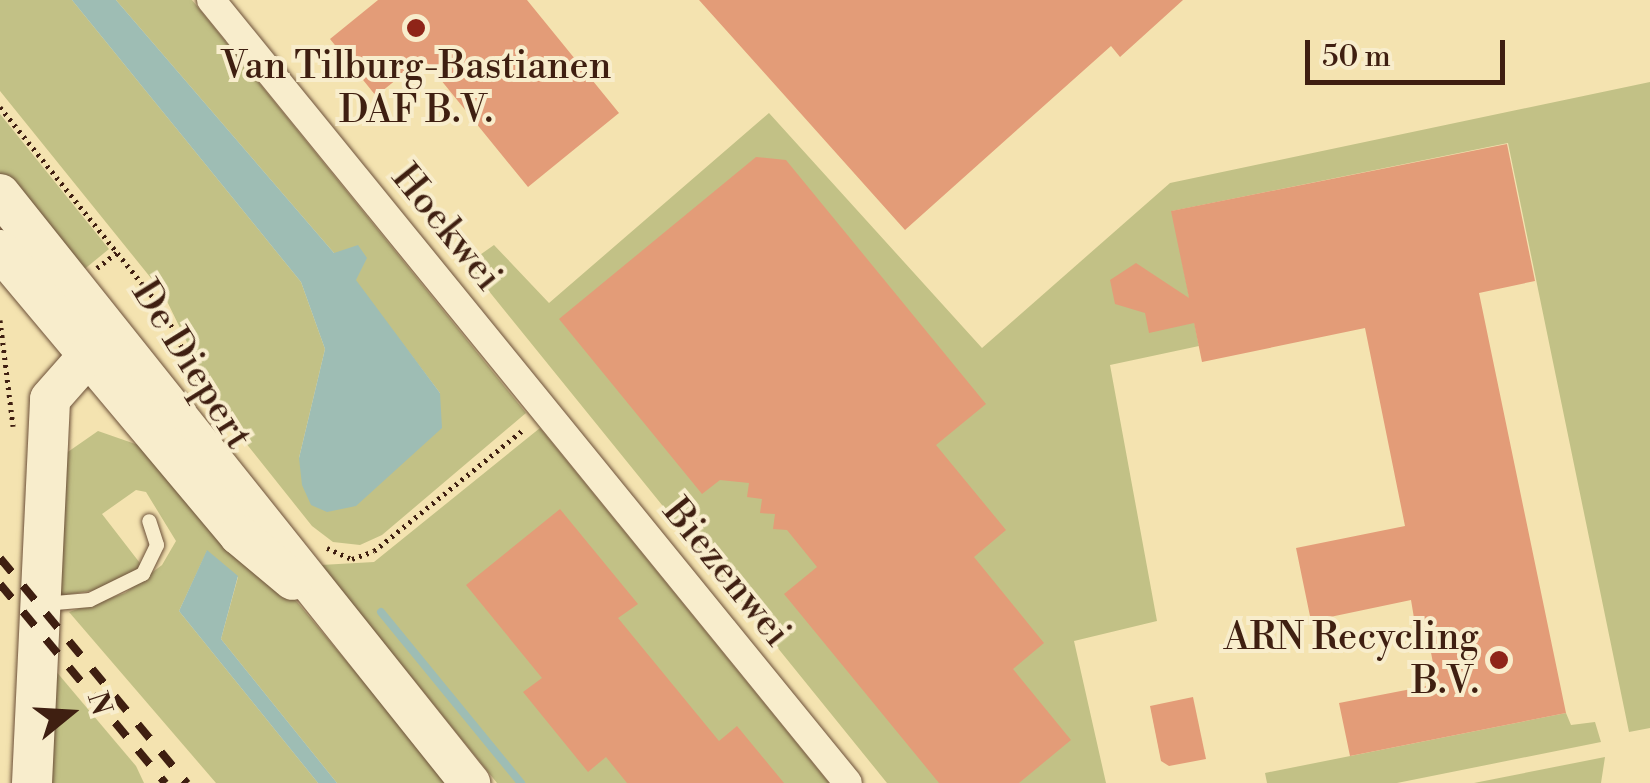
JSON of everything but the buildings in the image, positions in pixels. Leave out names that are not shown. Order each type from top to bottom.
[{"type":"main road","name":"De Diepert","points":[[0,194],[107,363]]},
{"type":"main road","name":"De Diepert","points":[[0,250],[325,602],[470,783]]},
{"type":"main road","points":[[32,783],[46,431],[53,390],[107,363]]},
{"type":"street","name":"Hoekwei","points":[[211,0],[546,411]]},
{"type":"street","name":"Biezenwei","points":[[546,411],[848,783]]},
{"type":"lane","points":[[38,604],[90,600],[143,574],[157,546],[149,522]]},
{"type":"path","name":"De Diepert","points":[[0,106],[164,311],[210,406]]},
{"type":"path","points":[[0,320],[4,331]]},
{"type":"path","points":[[322,544],[352,558],[374,551],[546,411]]},
{"type":"shaded area","points":[[0,0],[72,0],[301,282],[325,349],[299,458],[440,393],[334,253],[116,0],[192,0],[526,413],[382,535],[360,545],[333,542],[312,526],[221,412],[163,293],[0,91]]},
{"type":"shaded area","points":[[1650,82],[1650,728],[1629,732],[1508,143],[1172,211],[1199,346],[1110,365],[1157,621],[1074,641],[1106,783],[887,783],[467,264],[494,245],[549,303],[769,113],[982,348],[1170,183]]},
{"type":"shaded area","points":[[0,114],[109,249],[76,276],[0,181]]},
{"type":"shaded area","points":[[540,428],[829,783],[497,783],[321,565],[374,562]]},
{"type":"shaded area","points":[[98,431],[144,447],[216,532],[297,602],[448,783],[337,783],[221,639],[238,577],[207,551],[179,611],[318,783],[216,783],[69,612],[125,593],[162,565],[176,541],[146,492],[136,490],[102,514],[143,567],[96,590],[59,596],[62,456]]},
{"type":"shaded area","points":[[49,663],[136,766],[144,783],[46,783]]},
{"type":"shaded area","points":[[1566,713],[1571,725],[1595,722],[1601,742],[1397,783],[1267,783],[1265,773]]},
{"type":"shaded area","points":[[1605,757],[1601,783],[1474,783]]},
{"type":"water","points":[[72,0],[116,0],[334,253],[358,245],[367,258],[356,280],[440,393],[442,428],[356,506],[327,512],[311,505],[302,485],[299,458],[325,349],[301,282]]},
{"type":"water","points":[[207,550],[238,576],[221,639],[337,783],[318,783],[179,611]]},
{"type":"waterway","points":[[381,612],[521,783]]},
{"type":"railway","points":[[0,558],[187,783]]},
{"type":"railway","points":[[0,584],[165,783]]},
{"type":"place","name":"Van Tilburg-Bastianen DAF B.V.","points":[[416,28]]},
{"type":"place","name":"ARN Recycling B.V.","points":[[1499,660]]}]
